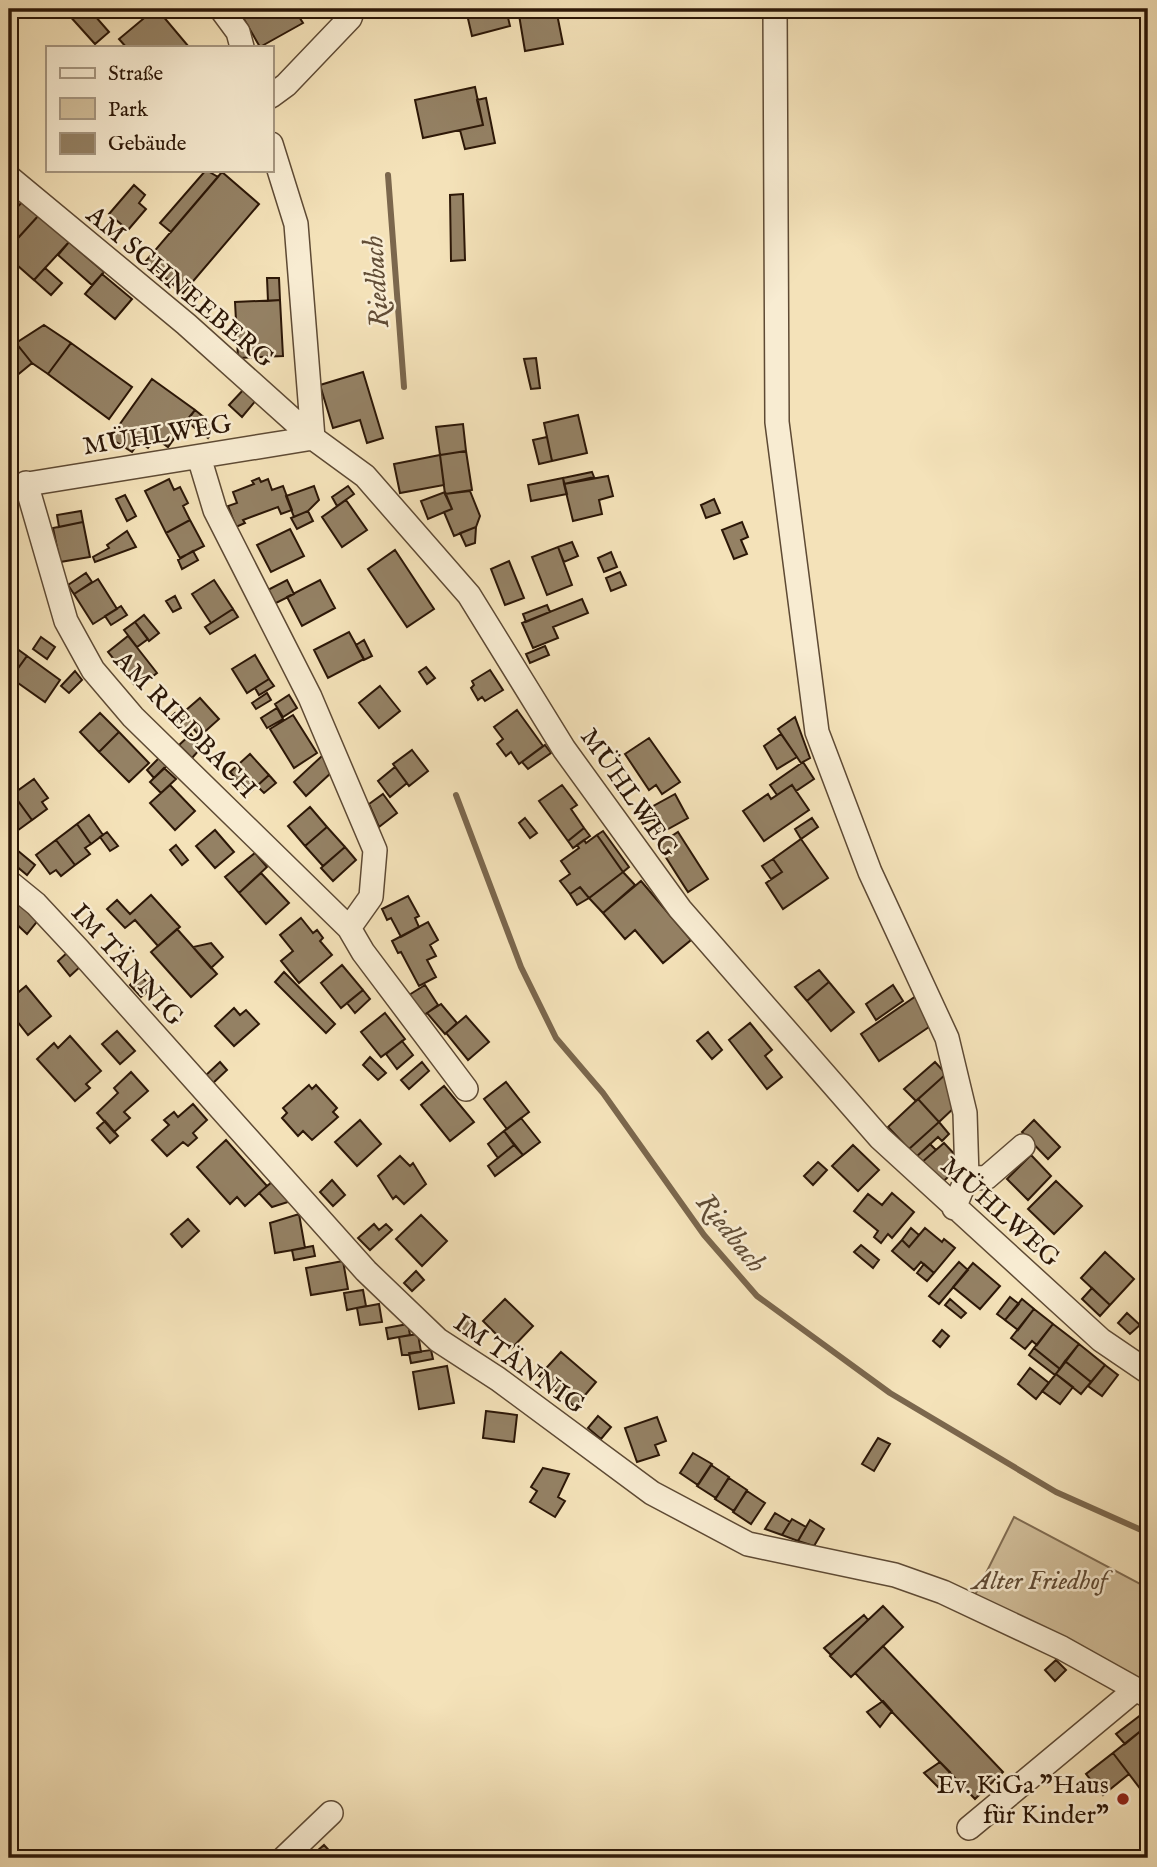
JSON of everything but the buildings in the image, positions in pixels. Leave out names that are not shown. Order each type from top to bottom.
[{"type":"street","points":[[221,9],[238,32],[242,46]]},
{"type":"street","points":[[273,95],[286,85],[350,18],[353,9]]},
{"type":"street","points":[[775,9],[777,422],[817,732],[870,872],[947,1038],[965,1114],[967,1177],[954,1208]]},
{"type":"street","points":[[273,150],[296,224],[313,438]]},
{"type":"street","name":"AM SCHNEEBERG","points":[[10,178],[186,324],[313,438]]},
{"type":"street","name":"MÜHLWEG","points":[[18,485],[313,438],[365,476],[469,595],[564,749],[680,909],[880,1138],[1101,1340],[1148,1372]]},
{"type":"street","points":[[198,457],[215,510],[310,697],[375,850],[371,897],[349,928]]},
{"type":"street","name":"AM RIEDBACH","points":[[18,485],[66,621],[93,670],[132,717],[349,928],[363,951],[466,1089]]},
{"type":"street","name":"IM TÄNNIG","points":[[9,881],[36,904],[78,949],[366,1271],[438,1340],[498,1380],[653,1493],[748,1544],[895,1575],[943,1592],[1062,1648],[1142,1693]]},
{"type":"street","points":[[967,1177],[986,1178],[1023,1146]]},
{"type":"street","points":[[969,1828],[1142,1693]]},
{"type":"street","points":[[284,1858],[331,1813]]},
{"type":"green space","name":"Alter Friedhof","points":[[1014,1517],[1148,1588],[1148,1686],[974,1597]]},
{"type":"waterway","name":"Riedbach","points":[[388,175],[404,387]]},
{"type":"waterway","name":"Riedbach","points":[[456,795],[521,967],[556,1038],[603,1093],[704,1235],[757,1296],[890,1393],[1056,1492],[1148,1533]]},
{"type":"place","name":"Ev. KiGa \"Haus für Kinder\"","points":[[1123,1799]]}]
